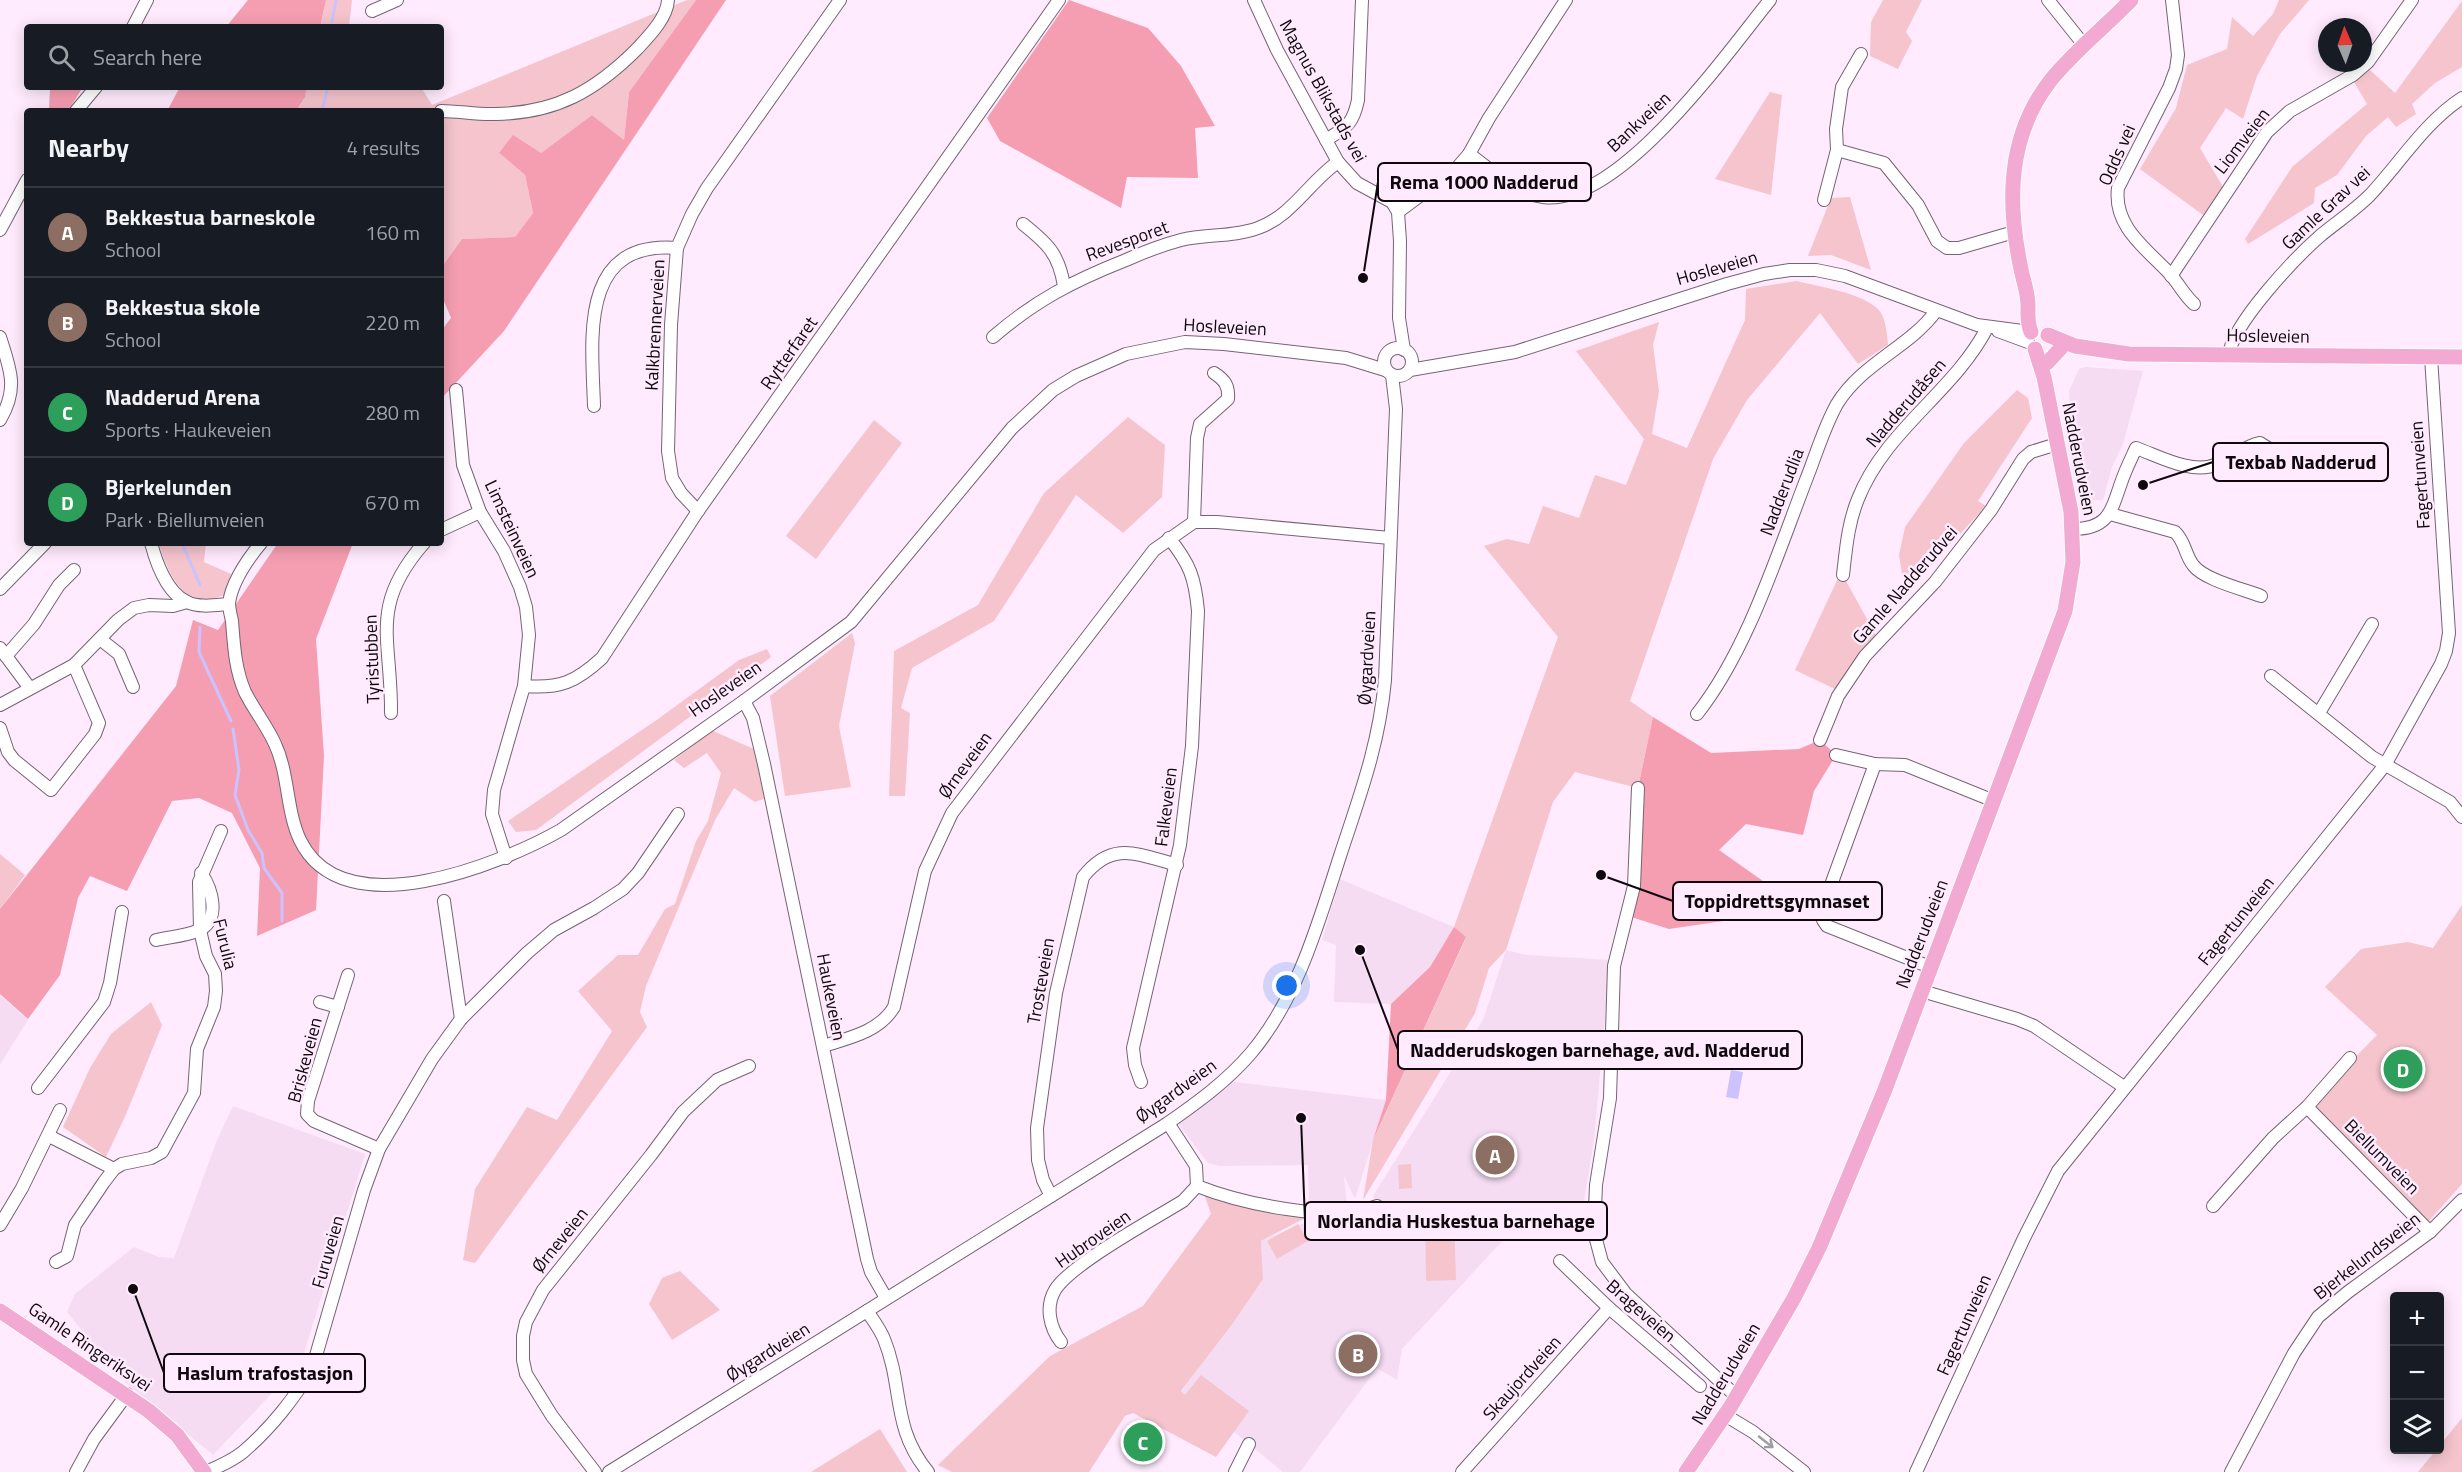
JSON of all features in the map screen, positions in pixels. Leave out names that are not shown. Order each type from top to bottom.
[{"type":"main road","name":"Nadderudveien","points":[[1686,1472],[1725,1415],[1789,1305],[1819,1248],[1851,1174],[1922,991],[2065,611],[2072,574],[2073,529],[2045,370],[2044,340],[2028,305],[2014,232],[2011,189],[2019,144],[2032,110],[2043,91],[2084,45],[2131,0]]},
{"type":"main road","name":"Hosleveien","points":[[2044,340],[2129,354],[2462,357]]},
{"type":"main road","name":"Gamle Ringeriksvei","points":[[0,1311],[127,1394],[177,1435],[205,1472]]},
{"type":"street","points":[[135,24],[147,0]]},
{"type":"street","points":[[372,11],[397,0]]},
{"type":"street","points":[[444,111],[518,113],[547,108],[576,96],[597,85],[640,46],[666,13],[668,0]]},
{"type":"street","name":"Kalkbrennerveien","points":[[698,511],[681,493],[672,478],[668,451],[671,325],[677,248],[692,213],[707,188],[840,0]]},
{"type":"street","name":"Rytterfaret","points":[[524,686],[544,688],[559,686],[582,676],[602,658],[698,511],[1059,0]]},
{"type":"street","name":"Magnus Blikstads vei","points":[[1254,0],[1277,50],[1338,162],[1357,183],[1395,207]]},
{"type":"street","points":[[1326,140],[1346,128],[1355,115],[1359,100],[1362,0]]},
{"type":"street","points":[[1398,352],[1400,241],[1395,207],[1406,194],[1430,187],[1456,169],[1469,154],[1489,118],[1566,0]]},
{"type":"street","name":"Bankveien","points":[[1469,154],[1499,176],[1534,196],[1561,198],[1576,194],[1595,184],[1628,160],[1670,121],[1770,0]]},
{"type":"street","points":[[2048,0],[2084,45]]},
{"type":"street","name":"Odds vei","points":[[2172,0],[2178,55],[2176,69],[2169,88],[2118,188],[2116,199],[2126,228],[2172,276],[2185,296],[2194,304]]},
{"type":"street","name":"Liomveien","points":[[2172,276],[2240,169],[2267,132],[2290,111],[2353,75],[2368,62],[2412,0]]},
{"type":"street","points":[[1824,200],[1836,150],[1836,129],[1842,87],[1861,54]]},
{"type":"street","points":[[78,108],[94,90]]},
{"type":"street","name":"Gamle Grav vei","points":[[2229,355],[2234,338],[2280,277],[2321,235],[2361,204],[2411,145],[2462,98]]},
{"type":"street","points":[[1836,150],[1884,163],[1918,205],[1937,241],[1947,248],[1959,248],[2014,232]]},
{"type":"street","name":"Revesporet","points":[[993,337],[1035,304],[1064,286],[1165,244],[1258,228],[1274,221],[1297,201],[1319,176],[1338,162]]},
{"type":"street","points":[[0,230],[24,186]]},
{"type":"street","points":[[1023,224],[1050,248],[1062,271],[1064,286]]},
{"type":"street","points":[[594,406],[592,333],[595,305],[600,290],[608,276],[631,253],[657,246],[677,248]]},
{"type":"street","name":"Hosleveien","points":[[1408,372],[1515,352],[1726,284],[1790,270],[1816,270],[1845,276],[1936,311],[1991,328],[2007,328],[2044,340]]},
{"type":"street","name":"Nadderudlia","points":[[1697,714],[1727,670],[1747,626],[1836,405],[1862,374],[1936,311]]},
{"type":"street","name":"Nadderudåsen","points":[[1844,575],[1851,518],[1868,480],[1897,437],[1952,379],[1991,328]]},
{"type":"street","points":[[0,337],[12,388],[8,405],[0,420]]},
{"type":"street","name":"Hosleveien","points":[[259,546],[247,561],[229,604],[238,675],[246,694],[275,744],[286,774],[292,814],[301,842],[317,862],[336,875],[352,881],[371,884],[407,884],[454,876],[506,858],[561,830],[851,622],[1012,428],[1053,390],[1076,376],[1126,354],[1185,342],[1224,344],[1346,358],[1389,373]]},
{"type":"street","points":[[1398,352],[1412,359],[1408,372],[1402,376],[1389,373],[1383,361],[1398,352]]},
{"type":"street","name":"Hosleveien","points":[[1346,358],[1398,352],[1450,363]]},
{"type":"street","name":"Fagertunveien","points":[[1916,1472],[2043,1197],[2069,1155],[2385,765],[2440,664],[2446,651],[2449,633],[2431,357]]},
{"type":"street","name":"Øygardveien","points":[[1396,407],[1408,372]]},
{"type":"street","points":[[1214,373],[1222,378],[1229,388],[1228,399],[1200,424],[1197,438],[1194,522],[1217,522],[1390,538]]},
{"type":"street","name":"Øygardveien","points":[[609,1472],[1168,1123],[1223,1081],[1252,1052],[1281,1010],[1303,964],[1367,775],[1380,724],[1385,680],[1396,407],[1389,373]]},
{"type":"street","name":"Limsteinveien","points":[[456,390],[463,465],[480,512],[504,551],[526,607],[528,635],[524,686],[494,790],[492,814],[506,858]]},
{"type":"street","points":[[2073,529],[2086,529],[2100,524],[2110,514],[2136,448],[2188,466],[2202,468],[2220,464],[2252,445],[2260,443],[2300,468]]},
{"type":"street","name":"Gamle Nadderudvei","points":[[1820,740],[1838,696],[1865,656],[1935,582],[1991,510],[2023,459],[2031,452],[2057,444]]},
{"type":"street","points":[[444,529],[480,512]]},
{"type":"street","points":[[2110,514],[2175,532],[2181,538],[2191,563],[2199,573],[2261,596]]},
{"type":"street","name":"Ørneveien","points":[[823,1046],[858,1035],[887,1019],[894,1007],[898,992],[914,914],[926,871],[952,813],[1134,573],[1154,550],[1194,522]]},
{"type":"street","name":"Falkeveien","points":[[1141,1082],[1132,1048],[1177,864],[1192,746],[1198,611],[1193,573],[1169,538]]},
{"type":"street","points":[[0,589],[42,546]]},
{"type":"street","points":[[152,546],[160,569],[171,586],[187,602]]},
{"type":"street","name":"Tyristubben","points":[[391,713],[386,613],[400,573],[422,546]]},
{"type":"street","points":[[29,687],[3,652],[34,624],[59,585],[74,570]]},
{"type":"street","points":[[0,705],[29,687],[74,665],[118,620],[134,608],[149,605],[173,606],[187,602],[202,605],[229,604]]},
{"type":"street","points":[[2319,713],[2372,624]]},
{"type":"street","points":[[100,639],[119,654],[133,687]]},
{"type":"street","points":[[0,728],[8,752],[14,760],[51,790],[95,734],[99,723],[74,665]]},
{"type":"street","points":[[2271,676],[2372,757],[2450,802],[2462,817]]},
{"type":"street","name":"Haukeveien","points":[[744,700],[753,718],[761,752],[867,1259],[871,1272],[886,1298]]},
{"type":"street","points":[[1836,755],[1875,764],[1905,765],[1994,801]]},
{"type":"street","points":[[1875,764],[1823,907],[1822,920],[1827,926],[1930,967]]},
{"type":"street","points":[[1638,788],[1634,886],[1614,966],[1610,1088],[1596,1185],[1594,1232],[1602,1262],[1626,1294],[1736,1396]]},
{"type":"street","name":"Furuveien","points":[[205,1472],[243,1452],[285,1408],[313,1366],[364,1190],[379,1149],[432,1059],[461,1019],[495,982],[554,930],[623,889],[638,873],[678,814]]},
{"type":"street","name":"Furulia","points":[[114,1169],[129,1161],[151,1158],[162,1152],[194,1094],[197,1049],[214,1007],[216,990],[215,974],[206,956],[200,930],[198,895],[201,873],[221,831]]},
{"type":"street","name":"Trosteveien","points":[[1051,1196],[1043,1180],[1038,1160],[1037,1128],[1056,993],[1083,877],[1092,865],[1103,857],[1122,852],[1177,864]]},
{"type":"street","points":[[444,901],[461,1019]]},
{"type":"street","points":[[38,1088],[104,1002],[110,983],[122,912]]},
{"type":"street","points":[[156,940],[200,930]]},
{"type":"street","name":"Briskeveien","points":[[348,975],[308,1101],[307,1114],[314,1121],[379,1149]]},
{"type":"street","points":[[1922,991],[2017,1018],[2034,1026],[2124,1087]]},
{"type":"street","name":"Briskeveien","points":[[320,1002],[338,1007]]},
{"type":"street","points":[[2213,1206],[2273,1138],[2307,1107],[2350,1058]]},
{"type":"street","name":"Ørneveien","points":[[595,1472],[552,1416],[526,1374],[523,1360],[523,1336],[526,1322],[543,1290],[683,1112],[717,1080],[749,1066]]},
{"type":"street","name":"Biellumveien","points":[[2307,1107],[2430,1232]]},
{"type":"street","points":[[0,1225],[22,1188],[60,1110]]},
{"type":"street","points":[[1168,1123],[1196,1166],[1197,1186],[1278,1208],[1341,1212],[1367,1210],[1377,1206]]},
{"type":"street","points":[[49,1136],[114,1169],[81,1213],[73,1231],[68,1256],[56,1262]]},
{"type":"street","name":"Hubroveien","points":[[1061,1342],[1054,1333],[1050,1321],[1050,1303],[1055,1290],[1070,1273],[1184,1201],[1197,1186]]},
{"type":"street","name":"Bjerkelundsveien","points":[[2231,1472],[2294,1353],[2318,1317],[2430,1232],[2462,1200]]},
{"type":"street","name":"Brageveien","points":[[1560,1261],[1609,1308],[1700,1386]]},
{"type":"street","name":"Skaujordveien","points":[[1462,1472],[1609,1308]]},
{"type":"street","points":[[867,1311],[884,1339],[910,1447],[928,1472]]},
{"type":"street","points":[[76,1472],[96,1437],[127,1394]]},
{"type":"street","points":[[1725,1415],[1752,1432],[1804,1472]]},
{"type":"street","points":[[1235,1472],[1249,1444]]},
{"type":"shaded area","points":[[248,0],[326,0],[321,24],[228,24]]},
{"type":"shaded area","points":[[326,0],[352,0],[349,24],[321,24]]},
{"type":"shaded area","points":[[687,0],[696,0],[629,92],[624,140],[592,115],[541,153],[500,154],[525,175],[533,213],[515,237],[462,239],[444,264],[444,108],[298,108],[306,90],[423,90],[432,105]]},
{"type":"shaded area","points":[[696,0],[726,0],[504,331],[444,396],[444,327],[451,318],[444,301],[444,264],[462,239],[515,237],[533,213],[525,175],[499,153],[513,135],[541,153],[592,115],[624,140],[629,92]]},
{"type":"shaded area","points":[[1069,0],[1148,28],[1181,66],[1215,126],[1195,128],[1198,178],[1127,177],[1121,208],[1000,141],[987,118]]},
{"type":"shaded area","points":[[1883,0],[1922,0],[1906,32],[1912,41],[1898,69],[1870,56],[1871,22]]},
{"type":"shaded area","points":[[2279,0],[2309,0],[2280,34],[2257,76],[2243,119],[2226,108],[2200,148],[2223,187],[2203,215],[2140,169],[2176,108],[2187,65],[2227,49],[2232,17],[2253,36],[2273,14]]},
{"type":"shaded area","points":[[2462,1],[2462,67],[2435,83],[2412,104],[2416,114],[2396,127],[2388,117],[2366,136],[2337,175],[2315,188],[2314,203],[2248,244],[2245,239],[2292,167],[2367,104],[2354,82],[2367,72],[2372,72],[2395,93]]},
{"type":"shaded area","points":[[50,90],[81,90],[70,108],[49,108]]},
{"type":"shaded area","points":[[178,90],[306,90],[298,108],[169,108]]},
{"type":"shaded area","points":[[1770,92],[1782,95],[1771,195],[1715,179]]},
{"type":"shaded area","points":[[1850,197],[1871,270],[1831,255],[1808,256],[1831,198]]},
{"type":"shaded area","points":[[1796,281],[1839,291],[1870,303],[1883,316],[1888,345],[1858,364],[1820,313],[1747,400],[1713,459],[1630,701],[1653,717],[1638,788],[1575,772],[1553,802],[1506,950],[1489,968],[1475,1013],[1363,1200],[1373,1140],[1466,938],[1454,927],[1558,637],[1484,546],[1507,539],[1529,544],[1543,506],[1579,518],[1595,475],[1626,485],[1644,439],[1576,351],[1659,322],[1653,345],[1659,391],[1652,434],[1687,448],[1745,320],[1746,289]]},
{"type":"shaded area","points":[[2085,367],[2143,371],[2123,444],[2112,467],[2103,500],[2089,500],[2070,422],[2069,391],[2079,369]]},
{"type":"shaded area","points":[[2017,390],[2028,398],[2032,418],[1978,501],[1986,506],[1905,593],[1899,555],[1905,527],[1964,443]]},
{"type":"shaded area","points":[[1128,417],[1165,445],[1162,497],[1123,533],[1076,495],[994,621],[912,668],[901,708],[910,713],[905,796],[889,796],[894,651],[978,605],[1044,493]]},
{"type":"shaded area","points":[[874,420],[902,443],[816,559],[786,536]]},
{"type":"shaded area","points":[[159,546],[206,546],[204,562],[231,574],[225,595],[207,600],[188,594],[174,580]]},
{"type":"shaded area","points":[[276,546],[352,546],[316,639],[324,756],[316,910],[257,936],[260,868],[232,813],[199,798],[172,801],[127,891],[90,876],[78,898],[60,975],[28,1019],[0,994],[0,909],[176,686],[193,620],[218,630]]},
{"type":"shaded area","points":[[1841,572],[1877,637],[1837,690],[1795,670]]},
{"type":"shaded area","points":[[852,633],[855,643],[839,726],[851,787],[785,796],[770,696]]},
{"type":"shaded area","points":[[767,649],[771,657],[536,830],[516,832],[508,821],[658,719],[739,660]]},
{"type":"shaded area","points":[[1653,717],[1711,753],[1799,749],[1820,740],[1836,755],[1814,791],[1803,835],[1746,824],[1719,850],[1770,886],[1771,914],[1669,929],[1628,916],[1638,788]]},
{"type":"shaded area","points":[[711,730],[756,750],[766,798],[755,802],[734,788],[715,820],[646,986],[640,1012],[647,1027],[475,1263],[463,1260],[475,1189],[527,1107],[557,1120],[612,1031],[578,991],[618,955],[638,955],[665,909],[675,904],[696,841],[708,821],[721,773],[707,753],[684,768],[674,760]]},
{"type":"shaded area","points":[[0,854],[25,875],[0,909]]},
{"type":"shaded area","points":[[1340,879],[1454,927],[1430,967],[1391,1004],[1334,1002],[1336,945],[1322,940]]},
{"type":"shaded area","points":[[2462,905],[2462,1184],[2428,1222],[2310,1103],[2377,1035],[2325,987],[2361,949],[2408,942],[2433,948]]},
{"type":"shaded area","points":[[1454,927],[1466,937],[1373,1140],[1386,1100],[1391,1004],[1430,967]]},
{"type":"shaded area","points":[[1506,950],[1527,955],[1610,960],[1594,1141],[1580,1224],[1521,1221],[1402,1349],[1397,1380],[1377,1368],[1300,1472],[1283,1472],[1181,1392],[1263,1279],[1261,1241],[1326,1214],[1376,1213],[1392,1239],[1373,1196],[1483,1020]]},
{"type":"shaded area","points":[[0,995],[28,1020],[0,1064]]},
{"type":"shaded area","points":[[151,1002],[162,1025],[106,1157],[63,1127],[90,1068],[111,1034]]},
{"type":"shaded area","points":[[1731,1070],[1743,1072],[1738,1099],[1726,1097]]},
{"type":"shaded area","points":[[1226,1081],[1386,1100],[1355,1199],[1344,1176],[1347,1207],[1309,1205],[1308,1165],[1219,1166],[1208,1163],[1176,1121]]},
{"type":"shaded area","points":[[233,1106],[365,1154],[301,1363],[213,1455],[100,1361],[90,1340],[67,1312],[75,1294],[134,1247],[159,1257],[174,1258],[217,1140]]},
{"type":"shaded area","points":[[1411,1164],[1412,1188],[1399,1189],[1398,1165]]},
{"type":"shaded area","points":[[1203,1191],[1311,1215],[1261,1241],[1263,1279],[1181,1391],[1185,1395],[1201,1375],[1249,1411],[1216,1457],[1133,1413],[1125,1416],[1089,1472],[952,1472],[938,1465],[1050,1356],[1143,1306],[1211,1214]]},
{"type":"shaded area","points":[[1454,1216],[1456,1280],[1426,1281],[1425,1217]]},
{"type":"shaded area","points":[[1298,1224],[1308,1241],[1277,1259],[1267,1241]]},
{"type":"shaded area","points":[[680,1271],[720,1310],[672,1340],[649,1304],[662,1278]]},
{"type":"shaded area","points":[[2462,1418],[2462,1472],[2418,1472],[2433,1454],[2444,1454],[2444,1440]]},
{"type":"shaded area","points":[[880,1429],[907,1472],[811,1472]]},
{"type":"waterway","points":[[332,22],[336,0]]},
{"type":"waterway","points":[[323,108],[327,90]]},
{"type":"waterway","points":[[183,546],[200,585]]},
{"type":"waterway","points":[[200,627],[199,652],[231,721]]},
{"type":"waterway","points":[[233,729],[239,770],[235,795],[248,830],[262,853],[264,868],[282,893],[282,921]]},
{"type":"place","name":"Rema 1000 Nadderud","points":[[1363,278]]},
{"type":"place","name":"Texbab Nadderud","points":[[2143,485]]},
{"type":"place","name":"Toppidrettsgymnaset","points":[[1601,875]]},
{"type":"place","name":"Nadderudskogen barnehage, avd. Nadderud","points":[[1360,950]]},
{"type":"place","name":"Bjerkelunden","points":[[2403,1069]]},
{"type":"place","name":"Norlandia Huskestua barnehage","points":[[1301,1118]]},
{"type":"place","name":"Bekkestua barneskole","points":[[1495,1155]]},
{"type":"place","name":"Haslum trafostasjon","points":[[133,1289]]},
{"type":"place","name":"Bekkestua skole","points":[[1358,1354]]},
{"type":"place","name":"Nadderud Arena","points":[[1143,1442]]}]
